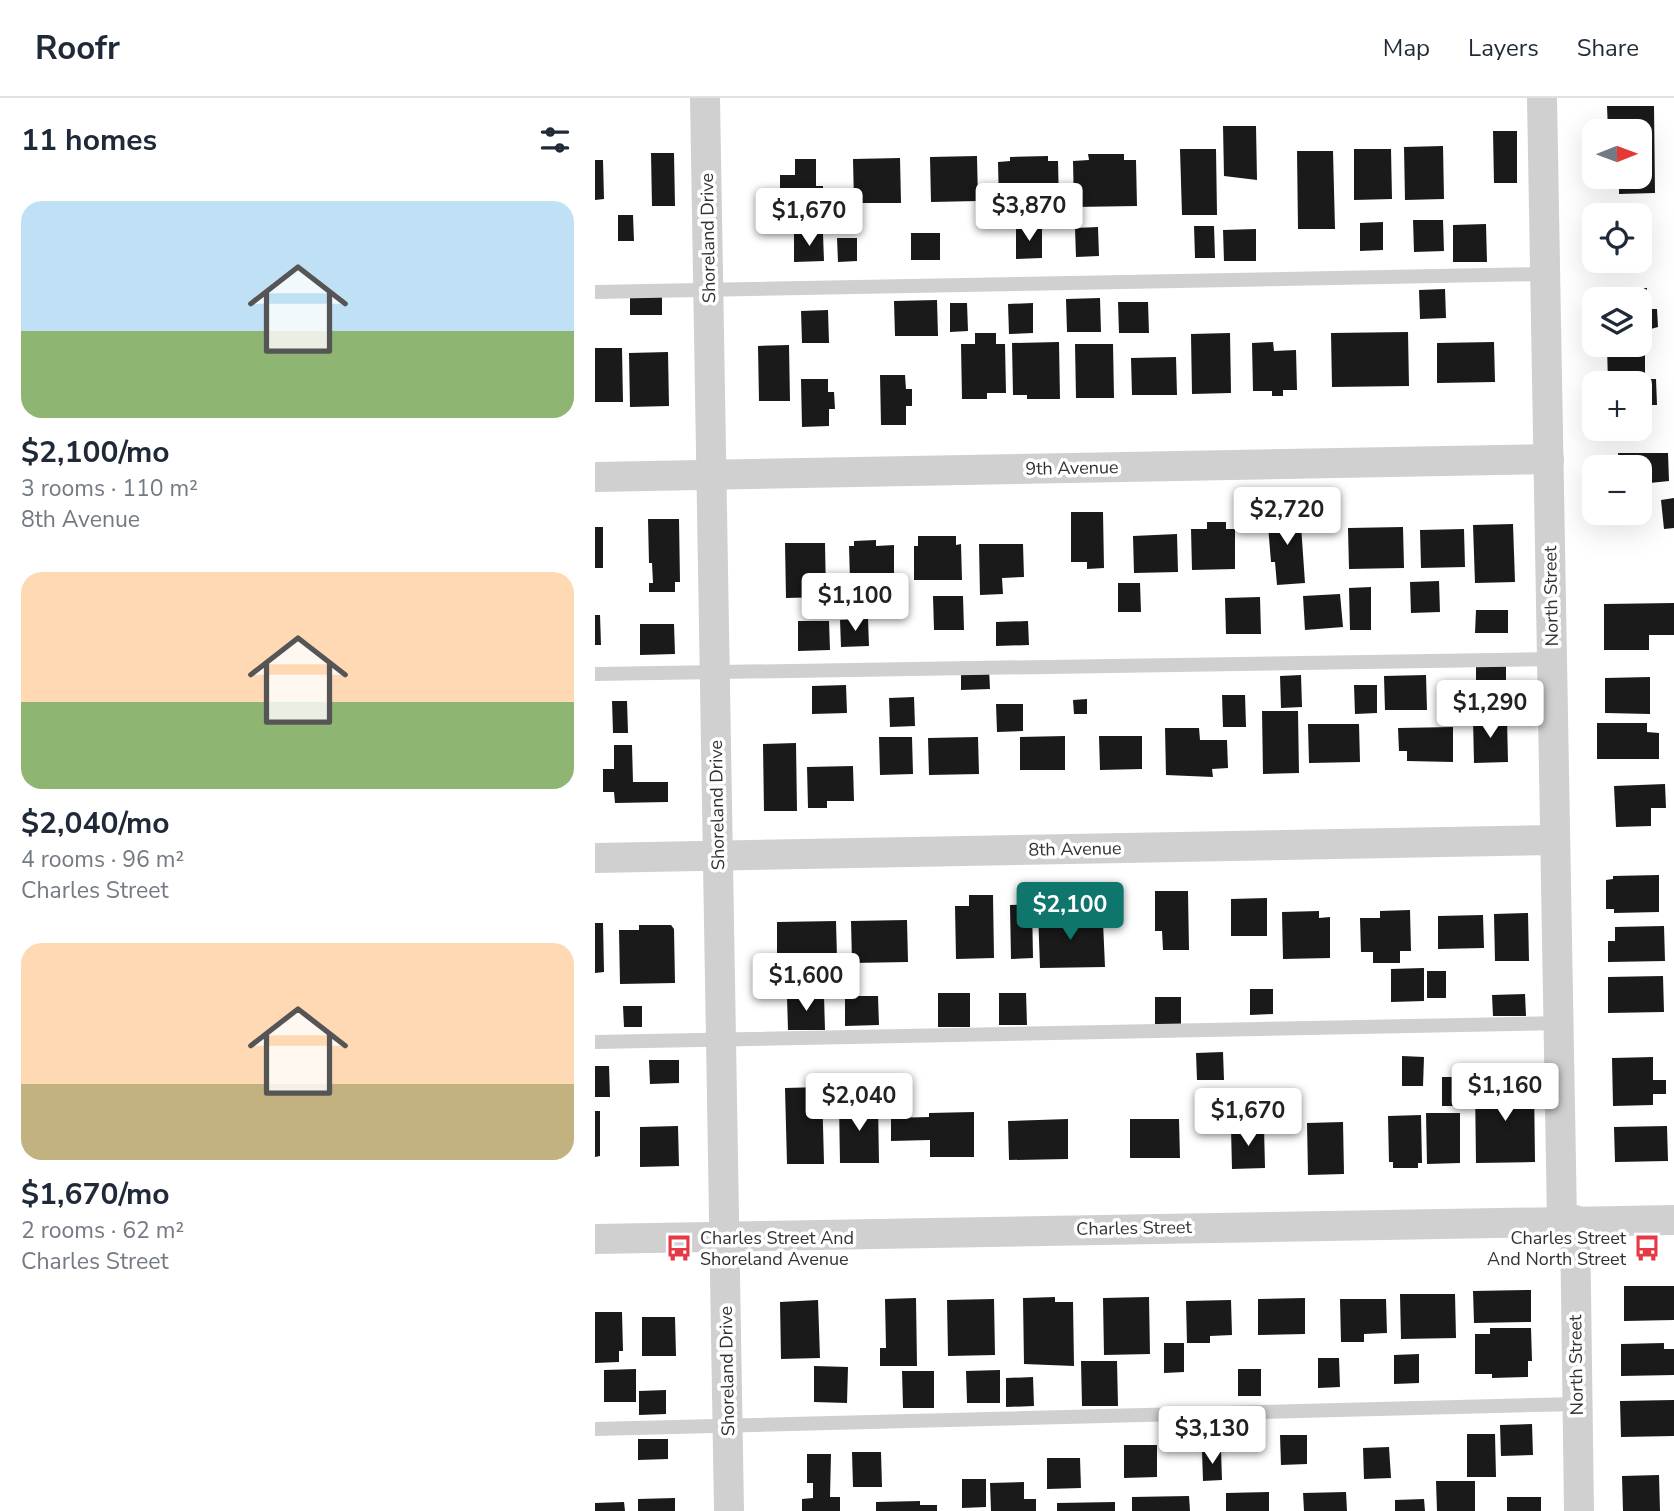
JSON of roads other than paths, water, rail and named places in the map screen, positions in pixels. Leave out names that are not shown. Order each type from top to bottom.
[{"type":"street","name":"Shoreland Drive","points":[[705,98],[729,1511]]},
{"type":"street","name":"North Street","points":[[1542,98],[1555,840],[1579,1511]]},
{"type":"street","name":"9th Avenue","points":[[595,477],[1549,459]]},
{"type":"street","name":"8th Avenue","points":[[595,858],[1555,840]]},
{"type":"street","name":"Charles Street","points":[[595,1238],[1674,1220]]},
{"type":"lane","points":[[595,292],[1545,274]]},
{"type":"lane","points":[[595,674],[1552,659]]},
{"type":"lane","points":[[595,1042],[1560,1023]]},
{"type":"lane","points":[[595,1429],[1577,1404]]},
{"type":"place","name":"Charles Street And Shoreland Avenue","points":[[679,1248]]},
{"type":"place","name":"Charles Street And North Street","points":[[1647,1248]]}]
